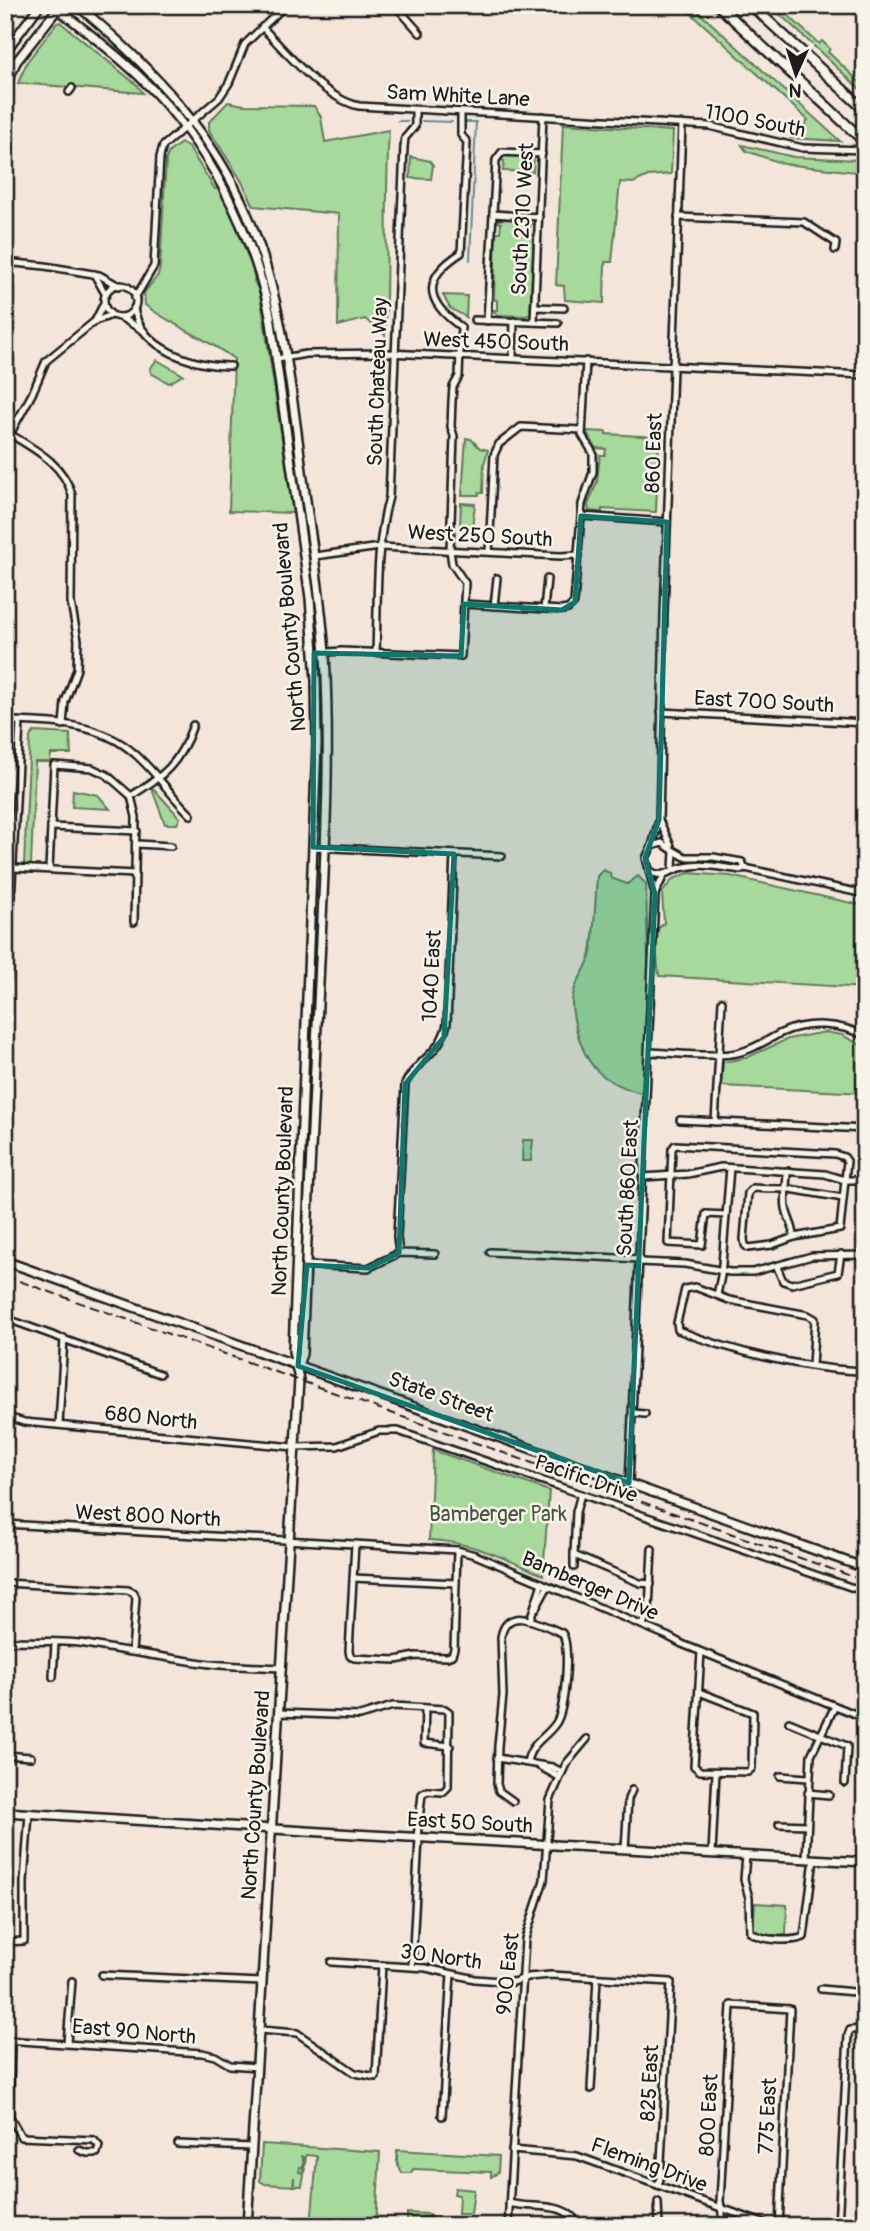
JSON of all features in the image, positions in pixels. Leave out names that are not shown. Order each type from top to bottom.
[{"type":"highway","points":[[718,5],[865,142]]},
{"type":"highway","points":[[751,5],[865,110]]},
{"type":"main road","points":[[5,51],[40,5]]},
{"type":"main road","name":"North County Boulevard","points":[[77,5],[143,65],[232,182],[255,233],[277,303],[286,358],[314,556],[324,651],[328,768],[303,1354],[298,1366]]},
{"type":"main road","points":[[5,87],[16,62],[57,6]]},
{"type":"main road","name":"North County Boulevard","points":[[57,6],[146,83],[187,124],[216,174],[245,233],[265,296],[276,359],[302,533],[314,653],[317,744],[293,1350],[299,1380],[247,2226]]},
{"type":"main road","name":"State Street","points":[[5,1261],[865,1568]]},
{"type":"main road","name":"East 50 South","points":[[5,1812],[865,1862]]},
{"type":"street","points":[[144,331],[136,317],[135,298],[154,266],[160,157],[166,141],[209,108],[224,91],[245,44],[286,5]]},
{"type":"street","points":[[395,5],[420,33]]},
{"type":"street","name":"Sam White Lane","points":[[262,27],[307,73],[340,100],[359,106],[415,114],[543,116],[682,124]]},
{"type":"street","name":"South Chateau Way","points":[[376,652],[380,547],[389,496],[405,138],[415,126],[415,114]]},
{"type":"street","points":[[314,653],[376,652],[461,656],[465,583],[452,564],[450,550],[454,436],[451,427],[452,401],[453,387],[458,376],[461,327],[440,312],[433,292],[435,279],[442,266],[461,253],[467,142],[461,135],[461,116]]},
{"type":"street","name":"South 2310 West","points":[[534,322],[543,116]]},
{"type":"street","name":"1100 South","points":[[682,124],[709,126],[803,148],[865,150]]},
{"type":"street","name":"860 East","points":[[659,820],[682,124]]},
{"type":"street","points":[[487,321],[496,160],[502,152],[542,153]]},
{"type":"street","points":[[493,214],[539,217]]},
{"type":"street","points":[[678,217],[804,222],[836,243],[835,250]]},
{"type":"street","points":[[5,262],[45,265],[94,274],[128,288],[144,282]]},
{"type":"street","points":[[94,274],[106,295]]},
{"type":"street","points":[[63,725],[65,702],[77,669],[78,640],[71,603],[74,508],[70,488],[60,470],[49,459],[8,433],[32,394],[46,361],[94,321],[111,288],[119,286]]},
{"type":"street","points":[[128,288],[135,298]]},
{"type":"street","points":[[104,303],[106,310],[112,315],[144,331],[159,345],[192,361],[231,366]]},
{"type":"street","points":[[535,307],[564,308]]},
{"type":"street","points":[[120,317],[134,308]]},
{"type":"street","points":[[94,321],[112,315]]},
{"type":"street","points":[[474,320],[558,323]]},
{"type":"street","points":[[513,358],[514,321]]},
{"type":"street","name":"West 450 South","points":[[276,359],[331,353],[396,354],[865,375]]},
{"type":"street","points":[[464,604],[562,610],[568,609],[574,603],[582,504],[593,472],[593,453],[582,435],[586,361]]},
{"type":"street","points":[[489,552],[494,455],[499,444],[521,427],[582,429]]},
{"type":"street","points":[[581,516],[667,522]]},
{"type":"street","name":"West 250 South","points":[[314,556],[380,547],[578,555]]},
{"type":"street","points":[[494,606],[496,578]]},
{"type":"street","points":[[544,609],[547,579]]},
{"type":"street","name":"East 700 South","points":[[661,712],[865,723]]},
{"type":"street","points":[[5,721],[63,725],[103,732],[137,756],[191,815]]},
{"type":"street","points":[[5,1023],[20,722]]},
{"type":"street","points":[[131,796],[169,771],[186,746],[193,725]]},
{"type":"street","points":[[48,869],[54,765],[92,768],[107,775],[131,796],[136,817],[134,922]]},
{"type":"street","points":[[659,820],[646,858],[649,870],[659,876],[673,869],[697,865],[740,870],[745,868],[865,894]]},
{"type":"street","points":[[659,820],[673,849],[673,869]]},
{"type":"street","points":[[51,827],[137,834]]},
{"type":"street","points":[[313,847],[326,843],[502,856]]},
{"type":"street","points":[[652,846],[662,843],[686,857],[713,857],[742,862],[745,868]]},
{"type":"street","points":[[137,844],[171,846]]},
{"type":"street","name":"1040 East","points":[[399,1253],[397,1237],[405,1084],[444,1037],[447,1024],[454,853]]},
{"type":"street","points":[[13,868],[135,874]]},
{"type":"street","name":"South 860 East","points":[[629,1483],[655,894],[649,870]]},
{"type":"street","name":"South 860 East","points":[[655,894],[664,875]]},
{"type":"street","points":[[715,1122],[722,1001]]},
{"type":"street","points":[[649,1052],[719,1055],[750,1049],[784,1031],[803,1026],[840,1027],[865,1036]]},
{"type":"street","points":[[680,1120],[865,1129]]},
{"type":"street","points":[[726,1215],[706,1214],[702,1245],[668,1243],[675,1145],[835,1154],[848,1161],[841,1225],[838,1231],[794,1237],[756,1248],[744,1245],[748,1193],[753,1188],[786,1189],[843,1198]]},
{"type":"street","points":[[644,1177],[671,1176],[721,1167],[825,1174],[845,1180],[865,1180]]},
{"type":"street","points":[[717,1295],[730,1168]]},
{"type":"street","points":[[787,1171],[786,1207],[793,1225],[794,1237]]},
{"type":"street","points":[[490,1252],[640,1260],[753,1272],[812,1256],[865,1255]]},
{"type":"street","points":[[307,1265],[368,1268],[399,1253],[435,1254]]},
{"type":"street","points":[[777,1267],[783,1281],[792,1284],[838,1273],[841,1254]]},
{"type":"street","points":[[812,1365],[815,1319],[808,1315],[729,1300],[695,1287],[685,1289],[677,1323],[678,1330],[746,1351],[812,1365],[865,1371]]},
{"type":"street","points":[[5,1318],[160,1374]]},
{"type":"street","points":[[59,1425],[64,1338]]},
{"type":"street","points":[[633,1413],[645,1414]]},
{"type":"street","name":"680 North","points":[[5,1416],[24,1422],[294,1447]]},
{"type":"street","name":"Pacific Drive","points":[[294,1447],[337,1446],[379,1431],[398,1431],[865,1592]]},
{"type":"street","points":[[574,1567],[576,1512],[581,1493]]},
{"type":"street","name":"West 800 North","points":[[5,1524],[288,1540]]},
{"type":"street","name":"Bamberger Drive","points":[[288,1540],[457,1550],[865,1718]]},
{"type":"street","points":[[355,1544],[350,1656],[354,1658],[396,1660],[416,1656],[452,1655],[457,1550]]},
{"type":"street","points":[[643,1625],[649,1609],[652,1549]]},
{"type":"street","points":[[574,1555],[640,1583],[651,1584]]},
{"type":"street","points":[[353,1578],[456,1583]]},
{"type":"street","points":[[5,1583],[128,1590],[134,1593],[136,1598],[132,1652]]},
{"type":"street","points":[[530,1620],[545,1584]]},
{"type":"street","points":[[513,1801],[498,1788],[497,1758],[503,1695],[502,1633],[511,1620],[523,1618],[562,1633],[566,1644],[561,1713],[552,1728],[531,1749],[530,1762]]},
{"type":"street","points":[[5,1641],[85,1644],[199,1663],[282,1668]]},
{"type":"street","points":[[53,1676],[55,1643]]},
{"type":"street","points":[[699,1692],[754,1715],[752,1768],[748,1772],[716,1772],[700,1770],[694,1766],[701,1652]]},
{"type":"street","points":[[279,1713],[360,1716],[393,1706],[445,1709],[449,1712],[447,1790],[427,1791],[422,1794],[412,1966]]},
{"type":"street","points":[[746,1856],[744,1879],[749,1898],[750,1933],[757,1938],[797,1940],[804,1937],[810,1859],[807,1825],[811,1755],[835,1706]]},
{"type":"street","points":[[425,1708],[424,1743],[450,1746]]},
{"type":"street","points":[[789,1722],[847,1746],[845,1783]]},
{"type":"street","name":"900 East","points":[[508,2226],[525,1939],[542,1887],[549,1808],[560,1774],[587,1739]]},
{"type":"street","points":[[5,1755],[31,1757]]},
{"type":"street","points":[[497,1758],[530,1762],[560,1774]]},
{"type":"street","points":[[712,1854],[716,1772]]},
{"type":"street","points":[[780,1776],[808,1778]]},
{"type":"street","points":[[625,1849],[628,1799],[632,1790]]},
{"type":"street","points":[[808,1793],[829,1795]]},
{"type":"street","points":[[5,1942],[24,1941],[24,1882],[29,1813]]},
{"type":"street","points":[[779,1824],[807,1825]]},
{"type":"street","name":"30 North","points":[[331,1962],[412,1966],[482,1980],[516,1982],[551,1975],[671,1982]]},
{"type":"street","points":[[259,2030],[297,2033],[355,2073],[376,2077],[382,1965]]},
{"type":"street","points":[[442,2116],[451,1974]]},
{"type":"street","points":[[102,1975],[261,1982]]},
{"type":"street","points":[[591,2089],[597,1978]]},
{"type":"street","points":[[67,2043],[72,1981]]},
{"type":"street","name":"825 East","points":[[658,2185],[671,1982]]},
{"type":"street","points":[[821,1989],[865,1993]]},
{"type":"street","name":"775 East","points":[[731,2005],[790,2008],[779,2226]]},
{"type":"street","name":"800 East","points":[[724,2226],[720,2201],[731,2005]]},
{"type":"street","points":[[838,2226],[850,2030],[865,2029]]},
{"type":"street","points":[[8,2040],[9,2115],[21,2137],[94,2140],[99,2146],[97,2153],[87,2154],[79,2150]]},
{"type":"street","name":"East 90 North","points":[[8,2040],[202,2053],[215,2056],[230,2065],[257,2067]]},
{"type":"street","points":[[178,2144],[252,2147]]},
{"type":"street","name":"Fleming Drive","points":[[512,2150],[571,2154],[771,2226]]},
{"type":"street","points":[[658,2202],[659,2226]]},
{"type":"street","points":[[509,2203],[558,2208],[572,2216],[580,2226]]},
{"type":"highlighted area","points":[[581,516],[667,522],[659,820],[645,858],[655,894],[629,1483],[298,1366],[307,1265],[368,1268],[399,1253],[405,1084],[444,1037],[454,854],[313,847],[314,653],[461,656],[464,604],[562,610],[575,602]]},
{"type":"green space","points":[[678,5],[691,5],[840,141],[791,138],[795,129],[802,130],[808,120],[693,15]]},
{"type":"green space","points":[[770,5],[777,5],[819,44],[822,41],[830,49],[828,52],[865,87],[865,94]]},
{"type":"green space","points":[[60,22],[137,85],[143,93],[18,83],[27,62]]},
{"type":"green space","points":[[228,102],[244,105],[314,106],[321,117],[325,142],[389,130],[385,335],[365,319],[338,326],[339,214],[254,206],[209,130],[209,122]]},
{"type":"green space","points":[[563,124],[673,131],[671,174],[648,176],[633,183],[620,182],[612,262],[605,262],[604,303],[565,300],[564,286],[556,285]]},
{"type":"green space","points":[[181,143],[189,148],[215,189],[219,188],[255,275],[293,513],[229,511],[234,359],[145,305],[144,293],[158,275],[160,267],[166,159],[169,152]]},
{"type":"green space","points":[[742,145],[794,157],[860,160],[865,165],[865,173],[784,164],[746,151]]},
{"type":"green space","points":[[504,156],[534,157],[533,172],[503,171],[504,161],[500,160]]},
{"type":"green space","points":[[411,157],[430,161],[433,165],[431,179],[410,178]]},
{"type":"green space","points":[[500,219],[533,220],[534,223],[530,225],[530,234],[534,235],[530,314],[526,316],[497,315],[493,310],[497,310],[497,300],[494,300],[496,232],[500,232],[501,223],[497,222]]},
{"type":"green space","points":[[443,295],[467,296],[466,317],[450,308]]},
{"type":"green space","points":[[157,360],[183,375],[169,383],[151,373],[150,368]]},
{"type":"green space","points":[[586,431],[659,437],[656,512],[602,509],[602,512],[589,511],[588,505],[597,482],[600,455],[605,455],[606,449],[596,448]]},
{"type":"green space","points":[[466,438],[488,450],[484,464],[483,493],[479,495],[462,495]]},
{"type":"green space","points":[[461,503],[475,504],[472,528],[460,527]]},
{"type":"green space","points":[[34,732],[70,734],[71,754],[51,754],[50,762],[35,762],[31,865],[24,865],[30,737]]},
{"type":"green space","points":[[152,789],[180,818],[177,824],[165,824]]},
{"type":"green space","points":[[73,790],[98,795],[110,809],[72,807]]},
{"type":"green space","points":[[603,870],[610,873],[611,878],[627,884],[638,876],[646,884],[649,997],[643,1090],[640,1093],[605,1077],[590,1063],[580,1041],[573,1014],[574,991],[591,952],[597,876]]},
{"type":"green space","points":[[688,873],[730,876],[865,906],[865,988],[659,976],[656,947],[658,929],[664,923],[662,893],[673,879]]},
{"type":"green space","points":[[825,1032],[842,1035],[865,1047],[865,1093],[721,1086],[723,1062],[746,1058],[788,1039]]},
{"type":"green space","points":[[523,1140],[533,1140],[531,1161],[522,1161]]},
{"type":"green space","name":"Bamberger Park","points":[[433,1450],[549,1491],[543,1575],[474,1547],[429,1540]]},
{"type":"green space","points":[[755,1903],[787,1905],[786,1935],[759,1935],[753,1929]]},
{"type":"green space","points":[[262,2144],[380,2152],[376,2226],[311,2226],[317,2156],[306,2155],[305,2167],[304,2157],[300,2156],[303,2158],[303,2167],[300,2167],[299,2172],[302,2173],[303,2168],[305,2169],[302,2186],[294,2186],[294,2177],[293,2186],[265,2184],[260,2181]]},
{"type":"green space","points":[[397,2150],[499,2156],[498,2173],[491,2177],[491,2172],[413,2169],[411,2173],[402,2173],[397,2162]]},
{"type":"green space","points":[[455,2188],[474,2190],[471,2214],[458,2214],[459,2195],[454,2194]]},
{"type":"green space","points":[[407,2213],[429,2214],[430,2217],[422,2217],[422,2225],[407,2225]]},
{"type":"waterway","points":[[398,121],[408,121]]},
{"type":"waterway","points":[[422,121],[452,122]]},
{"type":"waterway","points":[[465,122],[476,122],[470,260]]},
{"type":"railway","points":[[5,1276],[865,1581]]}]
